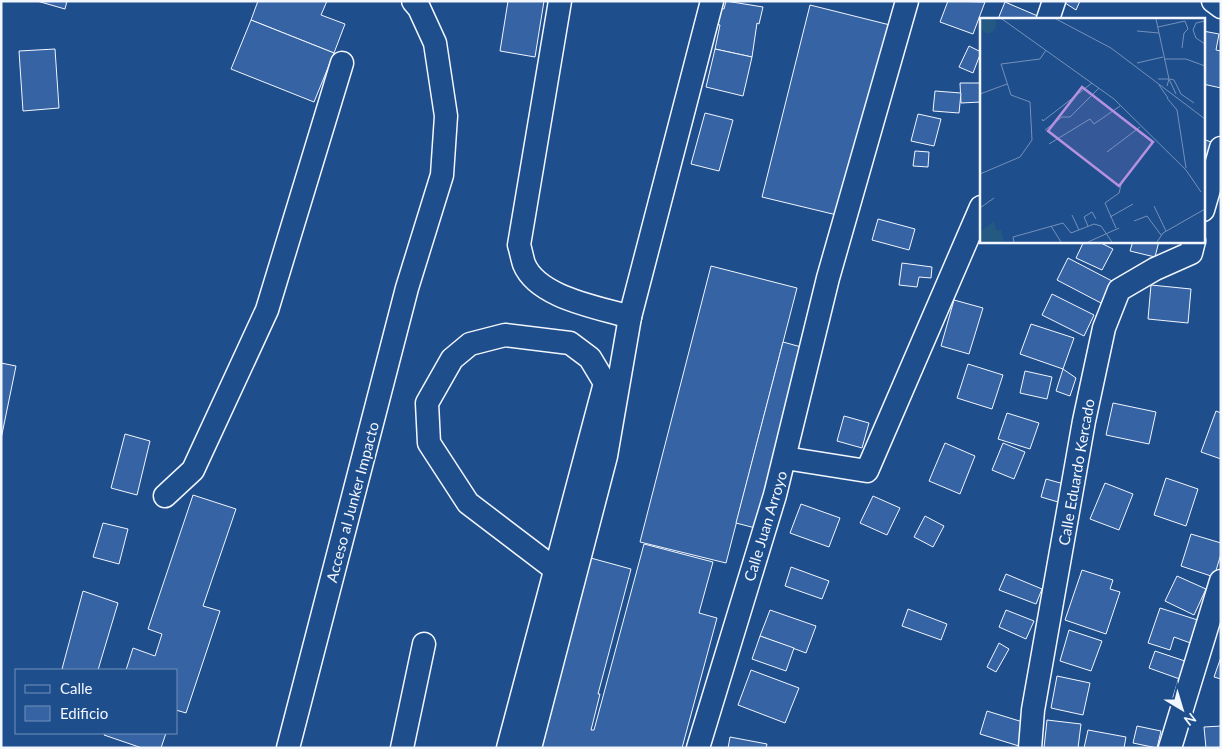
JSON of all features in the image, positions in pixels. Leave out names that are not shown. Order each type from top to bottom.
[{"type":"street","name":"Acceso al Junker Impacto","points":[[288,748],[416,257],[442,175],[446,116],[435,43],[419,8],[413,1]]},
{"type":"street","points":[[560,1],[519,245],[524,265],[533,277],[548,291],[630,316]]},
{"type":"street","points":[[530,748],[606,456],[630,316],[712,1]]},
{"type":"street","points":[[785,458],[828,278],[907,1]]},
{"type":"street","points":[[1048,18],[1054,1]]},
{"type":"street","points":[[1213,1],[1221,7]]},
{"type":"street","points":[[166,496],[192,470],[267,310],[342,63]]},
{"type":"street","points":[[1204,207],[1221,148]]},
{"type":"street","name":"Calle Juan Arroyo","points":[[698,748],[785,458],[867,471],[980,209]]},
{"type":"street","name":"Calle Eduardo Kercado","points":[[1030,748],[1033,710],[1084,421],[1104,328],[1118,290],[1155,269],[1191,253],[1194,242]]},
{"type":"street","points":[[508,748],[556,570],[605,383],[590,358],[570,343],[505,335],[470,344],[452,359],[427,403],[429,443],[468,503],[556,570]]},
{"type":"street","points":[[1170,748],[1221,580]]},
{"type":"street","points":[[402,748],[424,644]]},
{"type":"building","points":[[37,1],[67,1],[65,9]]},
{"type":"building","points":[[258,1],[327,1],[321,15],[345,24],[334,53],[251,20]]},
{"type":"building","points":[[508,1],[544,1],[535,57],[500,51]]},
{"type":"building","points":[[726,1],[763,7],[759,24],[757,23],[752,57],[715,49],[720,25],[714,23],[718,8],[724,9]]},
{"type":"building","points":[[948,1],[985,2],[973,34],[940,22]]},
{"type":"building","points":[[1062,1],[1080,1],[1076,10]]},
{"type":"building","points":[[1005,2],[1040,17],[1040,18],[998,18]]},
{"type":"building","points":[[810,5],[890,25],[841,216],[762,197]]},
{"type":"building","points":[[251,20],[334,53],[314,102],[231,69]]},
{"type":"building","points":[[1204,31],[1219,34],[1216,50],[1221,51],[1221,88],[1204,84]]},
{"type":"building","points":[[969,46],[980,52],[973,73],[959,67]]},
{"type":"building","points":[[55,49],[59,108],[23,111],[19,51]]},
{"type":"building","points":[[715,49],[752,57],[743,96],[706,87]]},
{"type":"building","points":[[960,83],[980,83],[980,102],[961,103]]},
{"type":"building","points":[[935,91],[961,93],[959,113],[933,111]]},
{"type":"building","points":[[705,113],[733,120],[719,171],[691,164]]},
{"type":"building","points":[[918,114],[941,119],[934,146],[911,141]]},
{"type":"building","points":[[1204,139],[1219,145],[1204,168]]},
{"type":"building","points":[[915,151],[929,152],[928,167],[913,166]]},
{"type":"building","points":[[878,219],[915,229],[909,250],[872,240]]},
{"type":"building","points":[[1084,242],[1099,242],[1113,249],[1102,270],[1076,258]]},
{"type":"building","points":[[1133,242],[1159,242],[1155,257],[1130,251]]},
{"type":"building","points":[[1068,258],[1112,281],[1101,303],[1057,280]]},
{"type":"building","points":[[902,263],[932,267],[931,278],[919,277],[917,287],[899,285]]},
{"type":"building","points":[[711,266],[797,288],[726,563],[640,542]]},
{"type":"building","points":[[1151,285],[1191,289],[1188,323],[1148,319]]},
{"type":"building","points":[[1052,294],[1094,315],[1084,336],[1042,315]]},
{"type":"building","points":[[954,300],[983,308],[969,354],[941,346]]},
{"type":"building","points":[[1031,324],[1074,338],[1063,369],[1020,354]]},
{"type":"building","points":[[783,342],[816,351],[763,530],[736,523]]},
{"type":"building","points":[[1,363],[16,366],[1,439]]},
{"type":"building","points":[[968,364],[1003,375],[992,409],[957,398]]},
{"type":"building","points":[[1063,369],[1076,378],[1070,396],[1056,391]]},
{"type":"building","points":[[1025,371],[1052,377],[1047,399],[1020,393]]},
{"type":"building","points":[[1113,403],[1156,412],[1149,444],[1106,435]]},
{"type":"building","points":[[1216,411],[1221,413],[1221,459],[1201,452]]},
{"type":"building","points":[[1007,413],[1039,423],[1030,449],[998,439]]},
{"type":"building","points":[[844,416],[869,423],[862,448],[837,441]]},
{"type":"building","points":[[125,434],[150,441],[137,495],[111,488]]},
{"type":"building","points":[[945,443],[975,456],[960,494],[929,481]]},
{"type":"building","points":[[1003,443],[1025,452],[1014,479],[992,470]]},
{"type":"building","points":[[1166,478],[1198,489],[1186,526],[1154,515]]},
{"type":"building","points":[[1046,479],[1064,484],[1058,502],[1041,497]]},
{"type":"building","points":[[1105,483],[1133,494],[1119,530],[1090,519]]},
{"type":"building","points":[[193,495],[236,509],[203,606],[220,611],[186,713],[178,711],[178,669],[126,669],[133,648],[155,656],[162,634],[148,629]]},
{"type":"building","points":[[873,496],[900,508],[887,535],[860,523]]},
{"type":"building","points":[[801,504],[840,518],[829,547],[790,533]]},
{"type":"building","points":[[925,516],[944,526],[933,547],[914,537]]},
{"type":"building","points":[[103,523],[128,529],[119,564],[93,557]]},
{"type":"building","points":[[1191,534],[1221,543],[1221,554],[1214,577],[1181,566]]},
{"type":"building","points":[[644,544],[713,562],[699,613],[717,618],[682,748],[536,748],[587,557],[631,569],[598,694],[600,694],[591,730],[594,730]]},
{"type":"building","points":[[791,567],[829,581],[822,599],[785,586]]},
{"type":"building","points":[[1082,570],[1113,580],[1110,589],[1120,592],[1106,634],[1065,620]]},
{"type":"building","points":[[1006,574],[1042,589],[1036,604],[999,590]]},
{"type":"building","points":[[1177,576],[1206,589],[1194,615],[1165,601]]},
{"type":"building","points":[[83,591],[118,603],[98,669],[62,669]]},
{"type":"building","points":[[1160,608],[1204,622],[1196,645],[1174,637],[1170,650],[1148,643]]},
{"type":"building","points":[[908,609],[947,624],[941,640],[902,626]]},
{"type":"building","points":[[770,610],[816,626],[806,653],[760,636]]},
{"type":"building","points":[[1006,610],[1034,621],[1026,639],[999,627]]},
{"type":"building","points":[[1069,630],[1102,641],[1091,671],[1060,661]]},
{"type":"building","points":[[760,636],[794,648],[786,671],[752,659]]},
{"type":"building","points":[[999,643],[1009,649],[996,672],[987,667]]},
{"type":"building","points":[[1155,651],[1194,664],[1188,682],[1149,668]]},
{"type":"building","points":[[1221,657],[1221,679],[1214,677]]},
{"type":"building","points":[[751,670],[799,688],[785,723],[738,705]]},
{"type":"building","points":[[1057,676],[1090,683],[1083,715],[1051,708]]},
{"type":"building","points":[[987,711],[1026,723],[1019,746],[980,734]]},
{"type":"building","points":[[1047,720],[1081,724],[1078,748],[1044,748]]},
{"type":"building","points":[[1137,726],[1161,731],[1157,748],[1133,743]]},
{"type":"building","points":[[1221,726],[1221,748],[1206,748],[1204,727]]},
{"type":"building","points":[[1088,730],[1126,737],[1124,748],[1084,748]]},
{"type":"building","points":[[166,734],[161,748],[142,748],[104,735]]},
{"type":"building","points":[[730,737],[767,744],[766,748],[728,748]]}]
